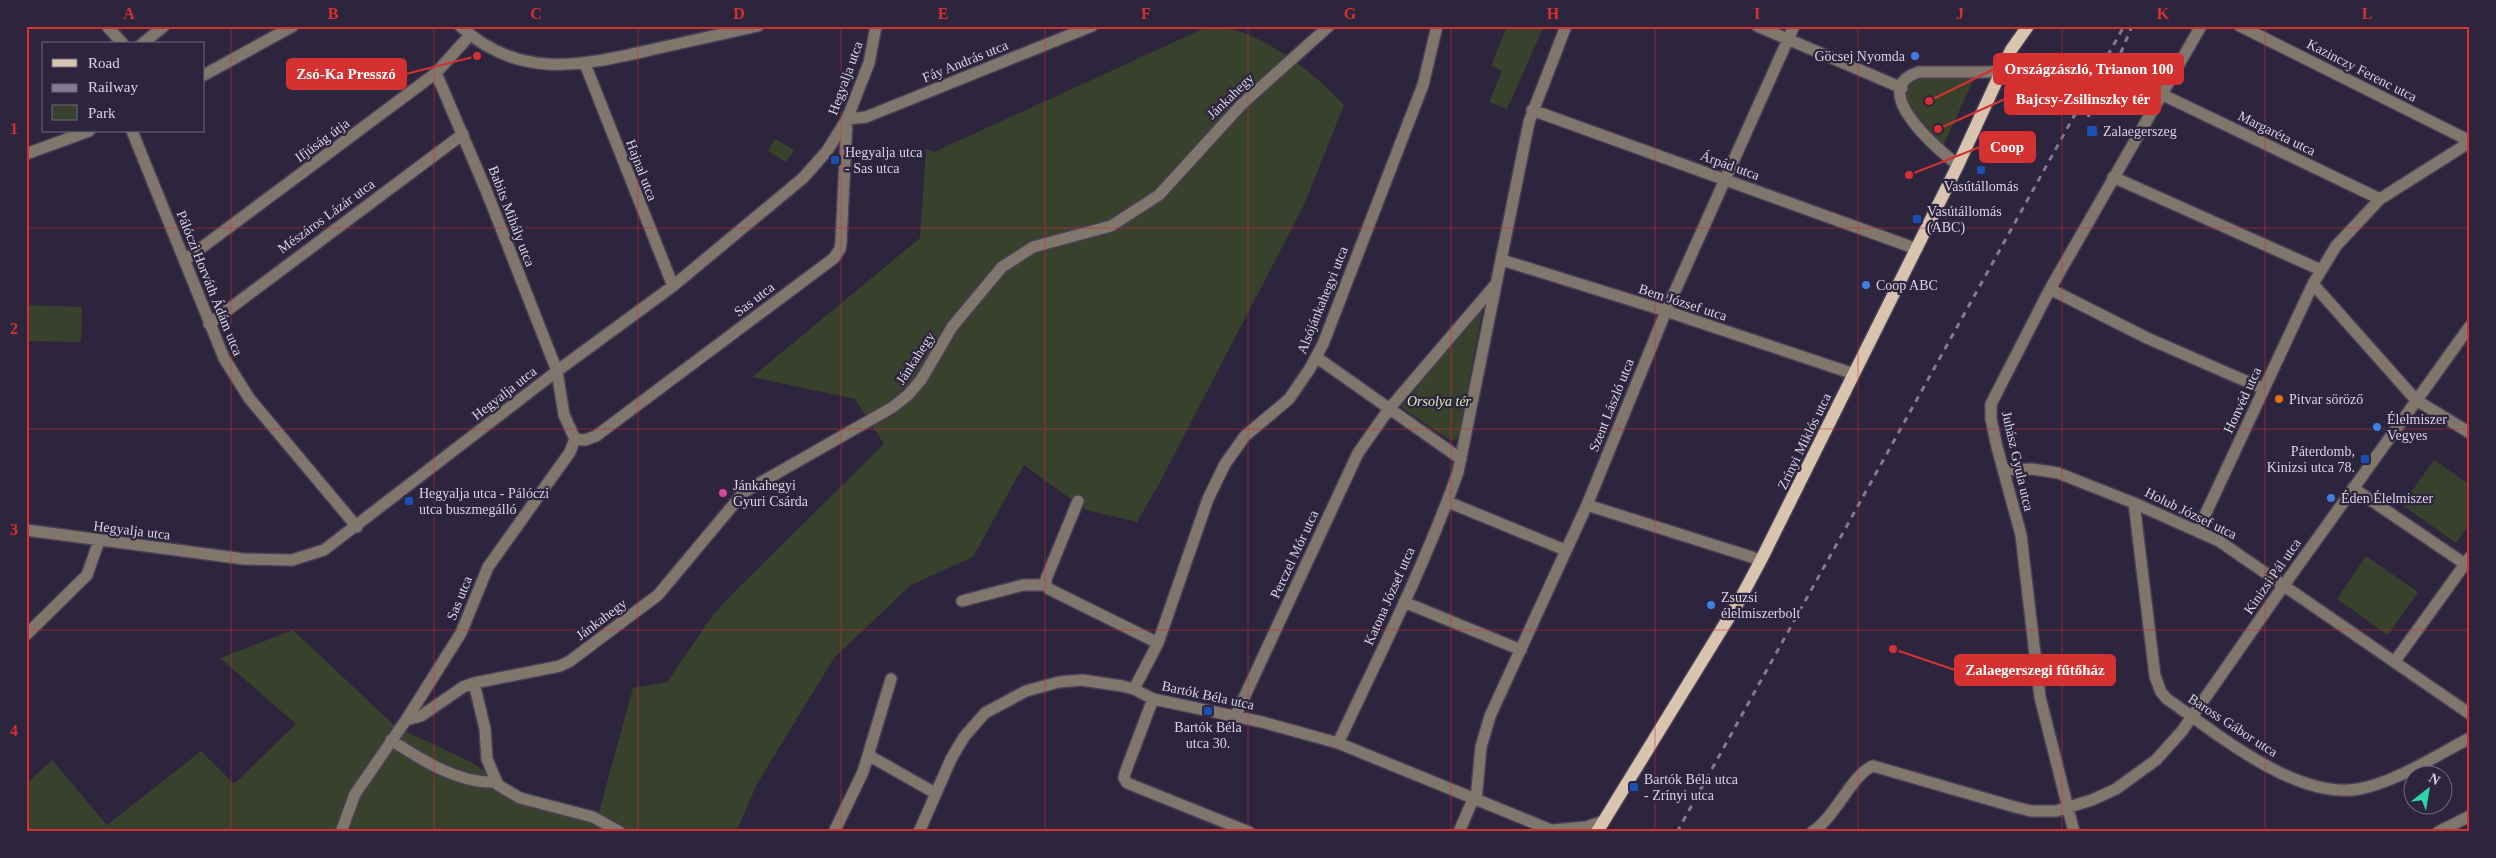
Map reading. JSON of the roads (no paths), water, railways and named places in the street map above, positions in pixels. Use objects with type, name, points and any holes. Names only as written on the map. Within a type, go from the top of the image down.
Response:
[{"type":"main road","name":"Zrínyi Miklós utca","points":[[1601,826],[1739,601],[1761,560],[1917,249],[2011,50],[2028,26]]},
{"type":"street","points":[[107,26],[121,42]]},
{"type":"street","points":[[144,42],[164,26]]},
{"type":"street","points":[[205,74],[293,26]]},
{"type":"street","points":[[460,26],[470,35],[496,51],[528,62],[553,66],[586,64],[758,26]]},
{"type":"street","name":"Hegyalja utca","points":[[26,530],[244,559],[285,561],[300,559],[324,550],[673,286],[803,178],[827,151],[847,119],[869,63],[875,40],[876,26]]},
{"type":"street","name":"Fáy András utca","points":[[847,119],[866,116],[1092,26]]},
{"type":"street","name":"Jánkahegy","points":[[406,720],[421,716],[463,687],[474,683],[560,666],[570,661],[658,595],[744,492],[893,407],[908,396],[921,380],[952,327],[1002,267],[1033,247],[1111,226],[1159,195],[1242,104],[1330,26]]},
{"type":"street","name":"Alsójánkahegyi utca","points":[[1134,689],[1158,643],[1208,499],[1225,464],[1245,436],[1289,399],[1316,357],[1423,85],[1437,26]]},
{"type":"street","points":[[1316,357],[1461,459],[1532,110],[1566,26]]},
{"type":"street","points":[[1757,26],[1902,88]]},
{"type":"street","name":"Szent László utca","points":[[1459,832],[1474,799],[1482,739],[1490,716],[1587,505],[1666,311],[1794,26]]},
{"type":"street","name":"Juhász Gyula utca","points":[[2074,832],[2040,696],[2021,535],[1991,419],[1992,400],[2050,289],[2201,26]]},
{"type":"street","name":"Kazinczy Ferenc utca","points":[[2240,26],[2470,141]]},
{"type":"street","name":"Ifjúság útja","points":[[185,260],[436,73],[470,35]]},
{"type":"street","name":"Hajnal utca","points":[[586,64],[673,286]]},
{"type":"street","points":[[1958,165],[1944,154],[1910,120],[1901,103],[1902,88],[1906,80],[1918,72],[2001,72]]},
{"type":"street","name":"Babits Mihály utca","points":[[436,73],[463,134],[557,372]]},
{"type":"street","name":"Margaréta utca","points":[[2161,94],[2380,199]]},
{"type":"street","name":"Árpád utca","points":[[1532,110],[1917,249]]},
{"type":"street","name":"Sas utca","points":[[341,832],[352,799],[406,720],[461,633],[488,567],[567,456],[575,439],[585,440],[596,436],[834,258],[840,249],[841,242],[847,119]]},
{"type":"street","points":[[26,154],[86,132]]},
{"type":"street","name":"Pálóczi Horváth Ádám utca","points":[[132,132],[185,260],[208,324],[224,358],[249,398],[356,527]]},
{"type":"street","name":"Mészáros Lázár utca","points":[[208,324],[463,134]]},
{"type":"street","name":"Honvéd utca","points":[[2198,530],[2321,270],[2350,229],[2380,199],[2470,141]]},
{"type":"street","points":[[2113,177],[2321,270]]},
{"type":"street","name":"Bem József utca","points":[[1502,260],[1666,311],[1854,374]]},
{"type":"street","points":[[1389,409],[1496,284]]},
{"type":"street","points":[[2313,284],[2416,400],[2470,433]]},
{"type":"street","points":[[2050,289],[2147,338],[2264,389]]},
{"type":"street","name":"Kinizsi Pál utca","points":[[1812,832],[1835,810],[1862,773],[1873,766],[2031,811],[2056,811],[2106,795],[2136,776],[2163,754],[2192,716],[2470,326]]},
{"type":"street","points":[[557,372],[564,415],[575,439]]},
{"type":"street","name":"Perczel Mór utca","points":[[1235,717],[1351,466],[1365,441],[1389,409]]},
{"type":"street","name":"Katona József utca","points":[[1338,743],[1448,502],[1461,459]]},
{"type":"street","name":"Holub József utca","points":[[2004,470],[2032,469],[2058,473],[2198,530],[2226,545],[2470,714]]},
{"type":"street","points":[[2353,488],[2467,561],[2395,661]]},
{"type":"street","points":[[1078,501],[1046,580],[1046,585],[1049,589],[1158,643]]},
{"type":"street","points":[[1448,502],[1565,550]]},
{"type":"street","name":"Baross Gábor utca","points":[[2134,503],[2155,676],[2164,696],[2192,716],[2278,772],[2303,783],[2327,790],[2348,790],[2379,782],[2470,738]]},
{"type":"street","points":[[1587,505],[1761,560]]},
{"type":"street","points":[[26,635],[86,575],[99,541]]},
{"type":"street","points":[[962,600],[1023,585],[1046,585]]},
{"type":"street","points":[[1404,602],[1520,650]]},
{"type":"street","points":[[834,832],[857,786],[891,679]]},
{"type":"street","name":"Bartók Béla utca","points":[[919,832],[951,759],[971,728],[985,713],[1011,698],[1048,685],[1082,680],[1105,682],[1134,689],[1154,700],[1235,717],[1338,743],[1554,831]]},
{"type":"street","points":[[474,683],[485,729],[487,759],[495,782],[505,791],[520,798],[593,818],[620,832]]},
{"type":"street","points":[[1154,700],[1125,773],[1124,778],[1127,783],[1249,832]]},
{"type":"street","points":[[391,740],[432,764],[455,774],[476,781],[495,782]]},
{"type":"street","points":[[868,755],[935,793]]},
{"type":"street","points":[[2438,832],[2470,816]]},
{"type":"street","points":[[1554,831],[1601,826]]},
{"type":"railway","points":[[1677,832],[2124,26]]},
{"type":"railway","points":[[2088,117],[2114,69],[2132,26]]},
{"type":"place","name":"Zsó-Ka Presszó","points":[[477,56]]},
{"type":"place","name":"Göcsej Nyomda","points":[[1915,56]]},
{"type":"place","name":"Országzászló, Trianon 100","points":[[1929,101]]},
{"type":"place","name":"Bajcsy-Zsilinszky tér","points":[[1938,129]]},
{"type":"place","name":"Zalaegerszeg","points":[[2092,131]]},
{"type":"place","name":"Hegyalja utca - Sas utca","points":[[835,160]]},
{"type":"place","name":"Vasútállomás","points":[[1981,170]]},
{"type":"place","name":"Coop","points":[[1909,175]]},
{"type":"place","name":"Vasútállomás (ABC)","points":[[1917,219]]},
{"type":"place","name":"Coop ABC","points":[[1866,285]]},
{"type":"place","name":"Pitvar söröző","points":[[2279,399]]},
{"type":"place","name":"Élelmiszer Vegyes","points":[[2377,427]]},
{"type":"place","name":"Páterdomb, Kinizsi utca 78.","points":[[2365,459]]},
{"type":"place","name":"Jánkahegyi Gyuri Csárda","points":[[723,493]]},
{"type":"place","name":"Éden Élelmiszer","points":[[2331,498]]},
{"type":"place","name":"Hegyalja utca - Pálóczi utca buszmegálló","points":[[409,501]]},
{"type":"place","name":"Zsuzsi élelmiszerbolt","points":[[1711,605]]},
{"type":"place","name":"Zalaegerszegi fűtőház","points":[[1893,649]]},
{"type":"place","name":"Bartók Béla utca 30.","points":[[1208,711]]},
{"type":"place","name":"Bartók Béla utca - Zrínyi utca","points":[[1634,787]]},
{"type":"park label","name":"Orsolya tér","points":[[1439,401]]}]
